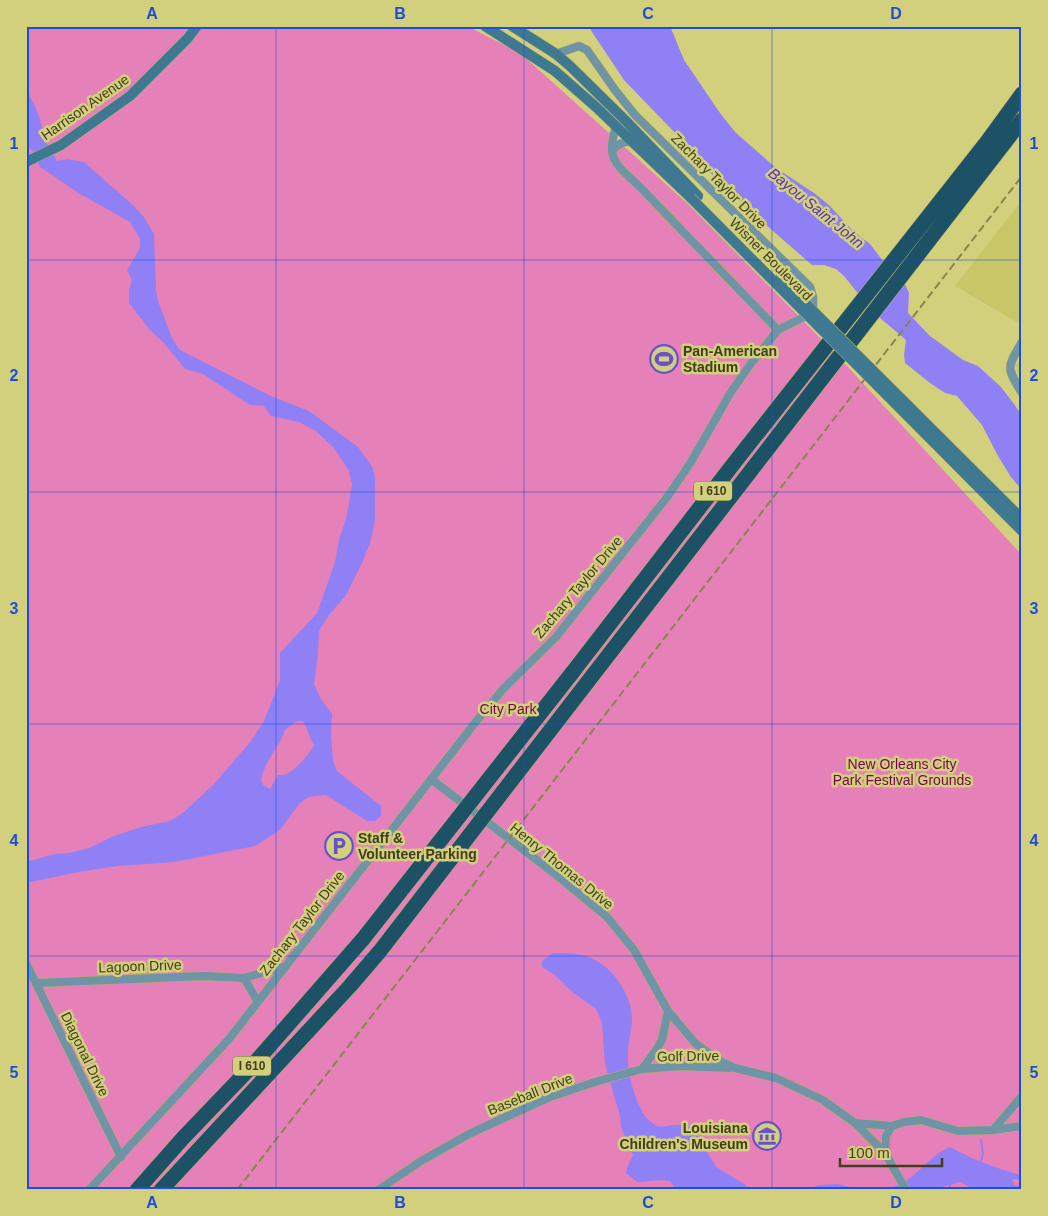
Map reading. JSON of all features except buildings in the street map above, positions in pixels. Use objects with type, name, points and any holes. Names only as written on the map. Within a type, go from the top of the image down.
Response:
[{"type":"highway","name":"I 610","points":[[136,1190],[252,1066],[363,940],[987,142],[1022,94]]},
{"type":"highway","name":"I 610","points":[[161,1190],[350,986],[380,951],[1022,120]]},
{"type":"street","name":"Harrison Avenue","points":[[27,161],[61,145],[130,96],[188,38],[197,26]]},
{"type":"street","name":"Wisner Boulevard","points":[[485,26],[499,30],[555,71],[596,107],[630,142],[695,197],[1022,519]]},
{"type":"street","name":"Wisner Boulevard","points":[[512,26],[556,54],[625,120],[695,197],[1022,531]]},
{"type":"street","name":"Zachary Taylor Drive","points":[[89,1190],[229,1039],[283,967],[504,688],[556,637],[668,496],[691,462],[731,392],[778,330],[808,316],[813,308],[813,297],[810,287],[635,115],[587,50],[579,46],[572,48]]},
{"type":"street","points":[[556,54],[572,48],[570,66]]},
{"type":"street","points":[[616,127],[612,151],[613,160],[619,168],[646,193],[778,330]]},
{"type":"street","points":[[612,151],[618,144],[625,141],[630,142]]},
{"type":"street","points":[[1022,342],[1010,363],[1011,375],[1022,393]]},
{"type":"street","name":"Henry Thomas Drive","points":[[431,779],[607,916],[634,950],[668,1011],[695,1043],[718,1060],[735,1068],[776,1078],[797,1086],[823,1100],[855,1123],[885,1153],[906,1190]]},
{"type":"street","name":"Diagonal Drive","points":[[26,962],[121,1157]]},
{"type":"street","name":"Lagoon Drive","points":[[37,983],[204,976],[244,978],[283,967]]},
{"type":"street","points":[[244,978],[258,1002]]},
{"type":"street","points":[[639,1071],[662,1040],[668,1011]]},
{"type":"street","name":"Golf Drive","points":[[639,1071],[681,1066],[735,1068]]},
{"type":"street","name":"Baseball Drive","points":[[378,1190],[421,1161],[471,1134],[550,1097],[595,1082],[639,1071]]},
{"type":"street","points":[[993,1130],[1022,1096]]},
{"type":"street","points":[[855,1123],[892,1126],[921,1120],[958,1132],[1022,1126]]},
{"type":"street","points":[[885,1153],[886,1136],[892,1126]]},
{"type":"shaded area","points":[[1022,200],[1022,325],[955,286]]},
{"type":"shaded area","points":[[1022,356],[1022,383],[1017,373],[1016,365]]},
{"type":"green space","name":"City Park","points":[[26,26],[467,26],[520,53],[688,204],[833,351],[1022,555],[1022,1190],[26,1190]]},
{"type":"water","name":"Bayou Saint John","points":[[588,26],[670,26],[684,60],[735,132],[776,168],[829,205],[853,231],[870,244],[883,261],[904,282],[909,293],[908,313],[930,336],[963,360],[978,366],[1001,387],[1014,404],[1022,416],[1022,490],[998,456],[982,425],[957,396],[945,393],[905,363],[906,340],[873,312],[836,269],[824,265],[812,265],[735,198],[624,80]]},
{"type":"water","points":[[26,87],[39,116],[45,140],[57,161],[67,159],[84,162],[134,206],[144,217],[154,234],[156,291],[172,338],[180,350],[273,397],[309,411],[358,447],[373,468],[375,478],[375,520],[371,540],[346,595],[329,615],[319,631],[314,684],[321,699],[332,714],[333,761],[337,771],[381,806],[381,816],[375,821],[367,821],[326,795],[314,796],[307,798],[299,804],[280,830],[255,846],[174,862],[118,866],[26,883],[26,862],[55,854],[89,848],[114,836],[141,827],[170,821],[184,812],[214,784],[251,741],[264,721],[280,680],[280,653],[317,613],[335,562],[339,540],[347,515],[352,485],[349,471],[334,448],[316,431],[299,422],[271,416],[264,406],[250,405],[203,374],[185,369],[129,303],[129,290],[132,280],[127,270],[140,248],[140,239],[130,222],[80,194],[40,167],[32,150],[26,145]],"holes":[[[297,721],[303,721],[314,745],[306,757],[294,769],[285,774],[278,775],[270,789],[263,785],[261,779],[266,765],[285,730]]]},
{"type":"water","points":[[553,953],[586,956],[599,962],[614,975],[625,992],[631,1010],[632,1023],[628,1049],[629,1070],[634,1091],[643,1114],[649,1121],[658,1126],[686,1125],[693,1127],[716,1167],[746,1185],[748,1190],[677,1190],[670,1181],[637,1182],[626,1173],[633,1155],[621,1127],[620,1116],[605,1064],[602,1023],[596,1009],[572,992],[555,975],[542,967],[542,961]]},
{"type":"water","points":[[950,1147],[985,1163],[1022,1175],[1022,1180],[1012,1179],[1015,1185],[1022,1186],[1022,1190],[973,1189],[960,1182],[931,1190],[872,1190],[896,1186],[910,1178],[936,1155]]},
{"type":"water","points":[[837,1184],[863,1190],[806,1190],[819,1185]]},
{"type":"waterway","points":[[981,1140],[983,1154],[981,1161]]},
{"type":"waterway","points":[[948,1190],[951,1183]]},
{"type":"railway","points":[[237,1190],[1022,176]]},
{"type":"place","name":"Pan-American Stadium","points":[[664,359]]},
{"type":"place","name":"Staff & Volunteer Parking","points":[[339,846]]},
{"type":"place","name":"Louisiana Children's Museum","points":[[767,1136]]},
{"type":"park label","name":"New Orleans City Park Festival Grounds","points":[[902,772]]}]
